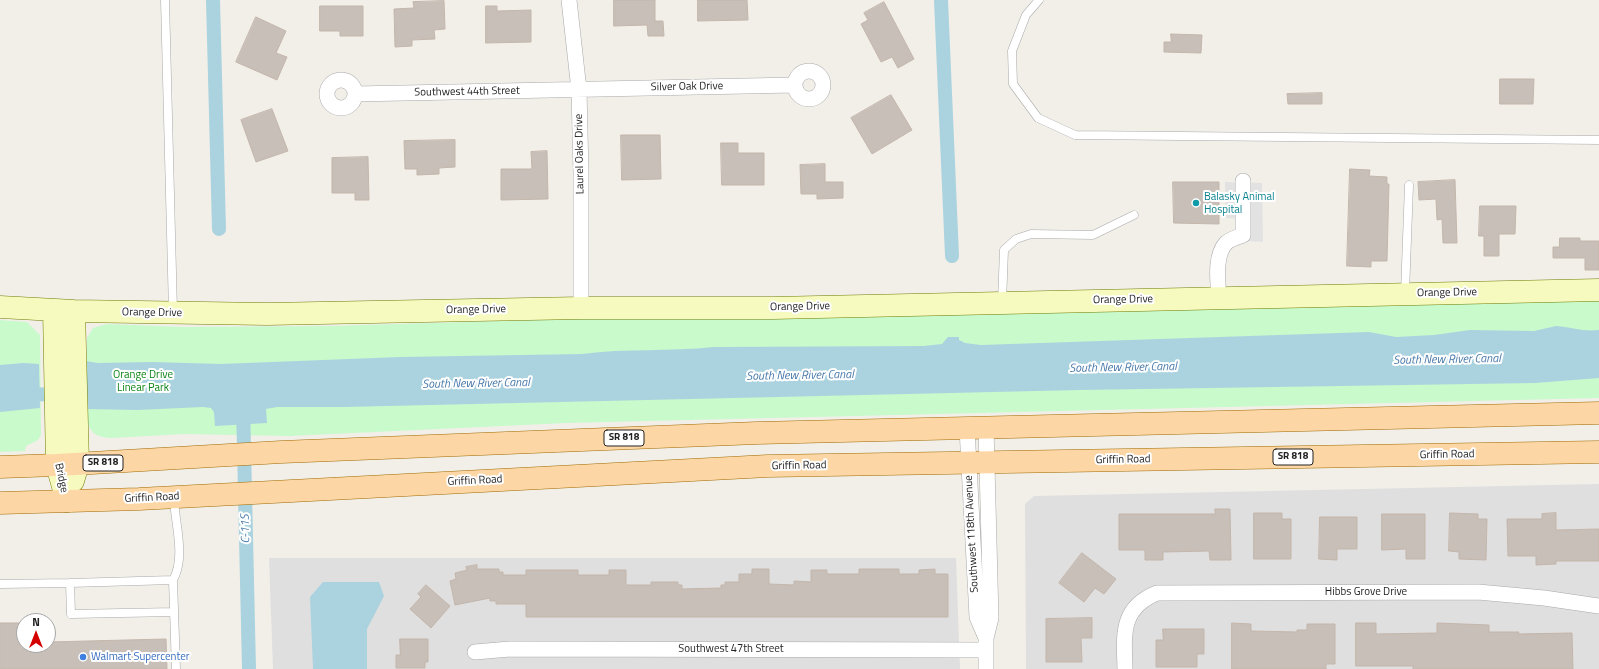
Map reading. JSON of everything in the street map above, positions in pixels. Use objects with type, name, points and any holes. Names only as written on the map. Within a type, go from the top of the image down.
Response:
[{"type":"main road","name":"SR 818","points":[[0,467],[68,465],[281,452],[757,433],[1599,413]]},
{"type":"main road","name":"Griffin Road","points":[[0,504],[174,497],[768,466],[1599,452]]},
{"type":"street","name":"Laurel Oaks Drive","points":[[569,0],[578,90],[581,173],[581,308]]},
{"type":"street","name":"Silver Oak Drive","points":[[578,90],[795,85]]},
{"type":"street","name":"Southwest 44th Street","points":[[355,94],[578,90]]},
{"type":"street","points":[[1219,298],[1219,257],[1227,242],[1243,235],[1243,181]]},
{"type":"street","name":"Orange Drive","points":[[0,307],[173,313],[267,314],[581,308],[772,308],[1599,290]]},
{"type":"street","name":"Bridge","points":[[64,310],[68,465],[66,501]]},
{"type":"street","name":"Southwest 118th Avenue","points":[[977,428],[978,463],[991,618],[986,644],[986,669]]},
{"type":"street","name":"Hibbs Grove Drive","points":[[1125,669],[1126,624],[1136,606],[1142,600],[1157,593],[1478,592],[1544,598],[1599,606]]},
{"type":"street","name":"Southwest 47th Street","points":[[475,652],[510,649],[986,644]]},
{"type":"lane","points":[[165,0],[173,313]]},
{"type":"lane","points":[[1039,0],[1026,15],[1012,51],[1013,84],[1038,118],[1075,135],[1599,140]]},
{"type":"lane","points":[[1405,294],[1409,185]]},
{"type":"lane","points":[[1002,303],[1004,250],[1016,238],[1031,234],[1092,235],[1134,215]]},
{"type":"lane","points":[[174,497],[179,555],[177,574],[173,580],[176,669]]},
{"type":"lane","points":[[0,584],[173,580]]},
{"type":"lane","points":[[70,583],[71,614],[174,612]]},
{"type":"shaded area","points":[[1225,182],[1262,183],[1263,242],[1247,241],[1247,219],[1226,218]]},
{"type":"shaded area","points":[[1599,484],[1599,669],[1026,669],[1025,504],[1034,496]]},
{"type":"shaded area","points":[[269,558],[956,558],[960,669],[273,669]]},
{"type":"green space","name":"Orange Drive Linear Park","points":[[1599,295],[1599,398],[566,423],[290,436],[185,434],[111,438],[98,436],[95,434],[90,428],[87,419],[87,338],[93,328],[107,324],[184,327],[331,326],[598,318]]},
{"type":"green space","points":[[0,320],[27,322],[40,335],[41,435],[38,440],[26,446],[25,451],[0,452]]},
{"type":"water","points":[[1556,326],[1582,330],[1599,330],[1599,378],[1535,383],[1080,390],[344,407],[277,407],[266,409],[267,423],[215,426],[214,412],[211,408],[203,407],[137,410],[86,409],[85,361],[98,363],[152,362],[221,364],[400,357],[582,354],[615,351],[714,347],[924,346],[942,344],[948,337],[959,337],[959,340],[965,343],[981,345],[1369,332],[1396,337],[1434,335],[1470,330],[1534,331]]},
{"type":"water","points":[[23,363],[39,364],[40,408],[0,412],[0,365]]},
{"type":"water","points":[[323,582],[379,582],[384,596],[367,629],[367,669],[313,669],[310,597]]},
{"type":"building","points":[[614,0],[655,0],[655,21],[663,21],[664,36],[648,36],[647,25],[614,26]]},
{"type":"building","points":[[698,0],[747,0],[748,20],[698,21]]},
{"type":"building","points":[[444,1],[445,29],[434,30],[435,39],[412,40],[412,46],[395,47],[394,9],[414,8],[413,2]]},
{"type":"building","points":[[884,2],[914,59],[898,68],[892,57],[881,62],[861,24],[868,20],[864,13]]},
{"type":"building","points":[[320,6],[363,6],[363,36],[340,36],[340,31],[320,31]]},
{"type":"building","points":[[486,6],[497,6],[497,11],[531,10],[531,42],[486,43]]},
{"type":"building","points":[[256,17],[286,31],[276,53],[287,57],[277,80],[236,62]]},
{"type":"building","points":[[1171,34],[1202,35],[1201,53],[1164,52],[1164,42],[1171,42]]},
{"type":"building","points":[[1500,79],[1534,79],[1533,104],[1500,104]]},
{"type":"building","points":[[1322,93],[1322,104],[1288,104],[1287,94]]},
{"type":"building","points":[[891,95],[912,130],[872,154],[851,118]]},
{"type":"building","points":[[272,109],[288,151],[256,162],[241,120]]},
{"type":"building","points":[[621,135],[660,135],[661,179],[622,180]]},
{"type":"building","points":[[455,140],[455,167],[439,168],[439,174],[417,175],[417,169],[405,169],[404,141]]},
{"type":"building","points":[[721,143],[738,143],[738,153],[764,153],[764,185],[722,185]]},
{"type":"building","points":[[547,151],[548,199],[501,200],[501,169],[532,169],[531,152]]},
{"type":"building","points":[[368,157],[369,200],[355,200],[355,193],[332,193],[332,158]]},
{"type":"building","points":[[825,164],[825,182],[843,182],[843,198],[817,199],[817,194],[801,194],[800,165]]},
{"type":"building","points":[[1350,169],[1370,170],[1369,176],[1387,177],[1387,184],[1389,184],[1387,261],[1371,261],[1371,267],[1347,266]]},
{"type":"building","points":[[1455,180],[1457,243],[1443,243],[1442,219],[1437,220],[1436,199],[1419,200],[1418,182]]},
{"type":"building","name":"Balasky Animal Hospital","points":[[1173,182],[1219,182],[1219,224],[1174,223]]},
{"type":"building","points":[[1480,206],[1516,206],[1515,234],[1499,234],[1499,256],[1484,256],[1484,236],[1479,236]]},
{"type":"building","points":[[1560,238],[1580,238],[1580,241],[1599,241],[1599,270],[1585,270],[1585,258],[1553,258],[1553,247],[1559,247]]},
{"type":"building","points":[[1215,509],[1230,509],[1231,560],[1210,560],[1209,551],[1163,552],[1163,560],[1145,560],[1145,550],[1119,550],[1119,514],[1215,514]]},
{"type":"building","points":[[1254,513],[1282,513],[1282,519],[1291,519],[1291,559],[1254,559]]},
{"type":"building","points":[[1450,513],[1478,514],[1478,519],[1487,519],[1486,560],[1459,559],[1459,552],[1449,551]]},
{"type":"building","points":[[1556,513],[1556,530],[1599,529],[1599,561],[1556,561],[1556,564],[1536,565],[1536,556],[1508,556],[1507,519],[1542,519],[1542,514]]},
{"type":"building","points":[[1382,514],[1425,514],[1425,559],[1406,559],[1406,549],[1382,550]]},
{"type":"building","points":[[1320,517],[1357,517],[1357,549],[1337,549],[1337,560],[1319,559]]},
{"type":"building","points":[[1082,553],[1116,579],[1104,594],[1095,588],[1084,602],[1059,583]]},
{"type":"building","points":[[477,565],[477,569],[499,569],[499,572],[503,572],[503,575],[526,575],[526,570],[578,570],[578,575],[609,575],[609,570],[626,570],[626,585],[651,585],[651,582],[678,582],[678,585],[682,585],[682,589],[721,588],[721,585],[725,585],[725,582],[739,582],[739,574],[752,574],[752,569],[769,569],[769,584],[794,585],[794,581],[811,582],[811,570],[827,570],[827,574],[859,574],[859,569],[899,569],[899,574],[919,574],[919,570],[935,569],[935,574],[948,574],[948,617],[526,617],[526,604],[496,604],[496,601],[490,601],[490,598],[455,605],[450,581],[456,579],[455,573],[467,570],[466,567]]},
{"type":"building","points":[[426,585],[450,606],[431,628],[410,609],[421,597],[418,594]]},
{"type":"building","points":[[1092,618],[1092,638],[1081,638],[1082,662],[1046,662],[1046,619]]},
{"type":"building","name":"Walmart Supercenter","points":[[0,623],[16,623],[16,653],[56,653],[56,642],[166,639],[167,669],[0,669]]},
{"type":"building","points":[[1232,623],[1251,624],[1251,631],[1297,632],[1297,630],[1307,630],[1307,624],[1335,624],[1335,664],[1326,664],[1326,669],[1232,669]]},
{"type":"building","points":[[1356,623],[1376,623],[1376,634],[1437,633],[1437,623],[1489,625],[1489,632],[1519,632],[1518,634],[1572,633],[1573,669],[1413,669],[1413,666],[1356,666]]},
{"type":"building","points":[[1163,629],[1204,629],[1204,654],[1197,654],[1197,667],[1156,667],[1156,640],[1163,640]]},
{"type":"building","points":[[400,639],[428,639],[428,662],[425,662],[425,668],[396,668],[396,655],[400,655]]},
{"type":"waterway","points":[[213,0],[219,229]]},
{"type":"waterway","points":[[941,0],[952,256]]},
{"type":"waterway","name":"South New River Canal","points":[[0,395],[64,394]]},
{"type":"waterway","name":"C-11S","points":[[243,405],[249,669]]},
{"type":"place","name":"Balasky Animal Hospital","points":[[1196,203]]},
{"type":"place","name":"Walmart Supercenter","points":[[83,657]]}]
